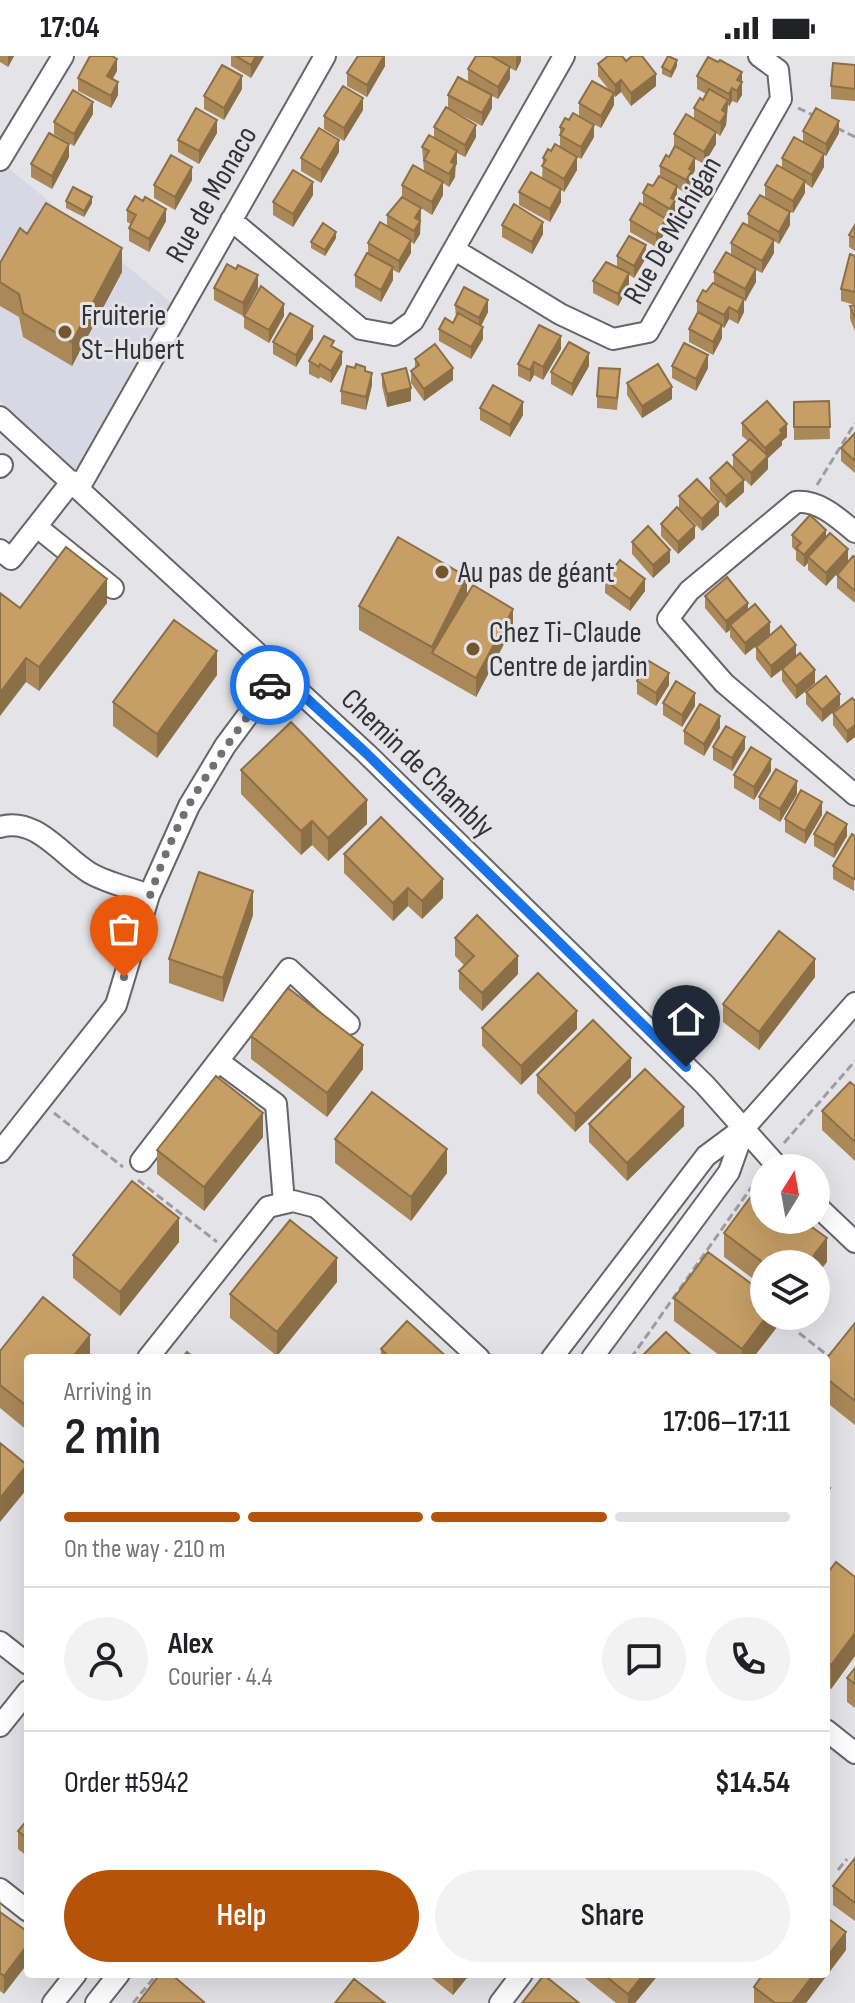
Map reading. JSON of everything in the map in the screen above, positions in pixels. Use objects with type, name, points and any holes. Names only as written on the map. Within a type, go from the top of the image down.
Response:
[{"type":"street","points":[[3,147],[63,56]]},
{"type":"street","name":"Rue de Monaco","points":[[0,550],[11,559],[76,485],[325,56]]},
{"type":"street","points":[[231,220],[361,329],[394,335],[413,321],[564,56]]},
{"type":"street","points":[[759,56],[778,70],[781,99]]},
{"type":"street","name":"Rue De Michigan","points":[[455,250],[560,314],[613,339],[648,332],[781,99]]},
{"type":"street","name":"Chemin de Chambly","points":[[0,417],[366,753],[705,1085],[745,1127],[763,1154]]},
{"type":"street","points":[[855,532],[835,515],[808,501],[796,502],[689,591],[668,619],[724,683],[855,795]]},
{"type":"street","points":[[37,527],[113,588]]},
{"type":"street","points":[[0,1152],[116,1005],[149,895],[189,806],[225,746],[279,673]]},
{"type":"street","points":[[0,827],[13,824],[31,828],[92,874],[149,895]]},
{"type":"street","points":[[141,1161],[289,969],[349,1024]]},
{"type":"street","points":[[555,1354],[706,1156],[745,1127],[855,1003]]},
{"type":"street","points":[[218,1061],[276,1104],[284,1203]]},
{"type":"street","points":[[595,1354],[729,1172],[745,1127]]},
{"type":"street","points":[[151,1354],[268,1207],[293,1201],[316,1207],[475,1354]]},
{"type":"street","points":[[830,1218],[855,1242]]},
{"type":"street","points":[[0,1642],[24,1661]]},
{"type":"street","points":[[0,1726],[24,1696]]},
{"type":"street","points":[[830,1733],[855,1753]]},
{"type":"street","points":[[0,1889],[24,1908]]},
{"type":"street","points":[[53,2003],[73,1978]]},
{"type":"street","points":[[96,2003],[116,1978]]},
{"type":"street","points":[[500,2003],[519,1978]]},
{"type":"path","points":[[781,99],[818,118]]},
{"type":"path","points":[[830,124],[855,137]]},
{"type":"path","points":[[808,501],[855,423]]},
{"type":"path","points":[[780,1154],[855,1061]]},
{"type":"path","points":[[634,1354],[750,1194]]},
{"type":"path","points":[[799,1333],[826,1354]]},
{"type":"path","points":[[838,1870],[847,1859]]},
{"type":"path","points":[[133,2003],[154,1978]]},
{"type":"shaded area","points":[[0,161],[174,305],[78,478],[0,401]]},
{"type":"building","points":[[90,56],[112,56],[117,59],[107,76],[118,82],[111,96],[78,78]]},
{"type":"building","points":[[236,56],[256,56],[251,65]]},
{"type":"building","points":[[358,56],[384,56],[367,85],[347,73]]},
{"type":"building","points":[[476,56],[491,56],[510,67],[498,87],[468,69]]},
{"type":"building","points":[[608,56],[622,56],[626,61],[632,56],[642,56],[656,74],[631,93],[621,80],[615,85],[598,64]]},
{"type":"building","points":[[668,56],[677,60],[671,72],[662,67]]},
{"type":"building","points":[[708,57],[742,72],[737,80],[742,82],[737,91],[732,88],[729,94],[697,76]]},
{"type":"building","points":[[833,63],[855,65],[855,89],[831,86]]},
{"type":"building","points":[[222,65],[242,76],[224,108],[204,96]]},
{"type":"building","points":[[458,77],[492,95],[482,113],[448,95]]},
{"type":"building","points":[[592,81],[614,93],[601,116],[579,103]]},
{"type":"building","points":[[343,86],[363,98],[344,128],[324,116]]},
{"type":"building","points":[[709,89],[728,100],[720,123],[694,108]]},
{"type":"building","points":[[73,90],[93,102],[74,134],[54,122]]},
{"type":"building","points":[[446,107],[476,125],[465,145],[434,127]]},
{"type":"building","points":[[196,108],[217,120],[199,151],[178,140]]},
{"type":"building","points":[[816,108],[839,121],[826,144],[803,131]]},
{"type":"building","points":[[573,113],[594,125],[581,147],[560,135],[565,118],[569,120]]},
{"type":"building","points":[[686,114],[716,132],[704,152],[674,134]]},
{"type":"building","points":[[319,128],[339,140],[321,170],[301,158]]},
{"type":"building","points":[[49,133],[69,144],[52,176],[31,164]]},
{"type":"building","points":[[429,135],[457,151],[449,174],[424,160],[429,151],[422,147]]},
{"type":"building","points":[[794,137],[824,154],[812,175],[782,158]]},
{"type":"building","points":[[555,144],[577,157],[564,179],[542,166],[548,149],[551,151]]},
{"type":"building","points":[[675,146],[695,158],[686,180],[660,166]]},
{"type":"building","points":[[171,155],[192,167],[175,197],[154,185]]},
{"type":"building","points":[[413,165],[443,182],[432,202],[402,185]]},
{"type":"building","points":[[777,165],[805,181],[793,201],[765,185]]},
{"type":"building","points":[[293,170],[313,182],[293,214],[273,202]]},
{"type":"building","points":[[531,172],[561,189],[550,209],[519,192]]},
{"type":"building","points":[[659,176],[677,186],[670,209],[643,193],[648,184],[653,186]]},
{"type":"building","points":[[73,187],[92,197],[84,211],[66,201]]},
{"type":"building","points":[[760,195],[790,212],[779,232],[748,214]]},
{"type":"building","points":[[135,196],[143,201],[145,197],[166,209],[149,239],[129,228],[136,215],[127,210]]},
{"type":"building","points":[[402,197],[421,208],[415,218],[420,221],[414,231],[387,215]]},
{"type":"building","points":[[46,203],[122,248],[72,342],[23,313],[19,294],[0,282],[0,263],[20,228],[27,234]]},
{"type":"building","points":[[640,203],[666,219],[656,235],[630,220]]},
{"type":"building","points":[[514,204],[543,222],[532,242],[502,225]]},
{"type":"building","points":[[380,222],[411,240],[399,261],[368,243]]},
{"type":"building","points":[[323,223],[336,232],[325,250],[311,242]]},
{"type":"building","points":[[743,223],[774,240],[762,261],[731,243]]},
{"type":"building","points":[[629,236],[646,245],[634,266],[617,256]]},
{"type":"building","points":[[726,252],[756,269],[745,289],[714,272]]},
{"type":"building","points":[[367,253],[393,267],[381,290],[355,275]]},
{"type":"building","points":[[850,254],[855,256],[855,292],[841,289]]},
{"type":"building","points":[[606,262],[629,273],[618,294],[593,281]]},
{"type":"building","points":[[227,264],[236,269],[238,265],[258,275],[243,303],[214,288]]},
{"type":"building","points":[[713,283],[744,299],[738,312],[729,307],[724,315],[697,301],[703,290],[706,292]]},
{"type":"building","points":[[261,286],[284,304],[269,330],[244,316]]},
{"type":"building","points":[[464,287],[488,300],[479,318],[455,305]]},
{"type":"building","points":[[698,312],[722,325],[713,342],[689,329]]},
{"type":"building","points":[[290,313],[313,326],[296,355],[273,342]]},
{"type":"building","points":[[458,313],[483,327],[471,347],[439,329],[445,318],[453,323]]},
{"type":"building","points":[[539,325],[561,336],[543,367],[534,362],[530,370],[518,364]]},
{"type":"building","points":[[324,336],[334,341],[331,346],[342,352],[331,371],[309,361]]},
{"type":"building","points":[[569,342],[589,353],[572,384],[551,372]]},
{"type":"building","points":[[684,343],[708,355],[696,379],[672,366]]},
{"type":"building","points":[[435,344],[453,368],[424,389],[411,371],[419,365],[415,359]]},
{"type":"building","points":[[356,364],[372,373],[366,397],[341,391],[347,366],[355,368]]},
{"type":"building","points":[[658,364],[672,387],[642,406],[627,383]]},
{"type":"building","points":[[406,368],[411,388],[387,394],[382,374]]},
{"type":"building","points":[[599,368],[620,369],[617,398],[597,396]]},
{"type":"building","points":[[493,385],[523,402],[510,425],[480,408]]},
{"type":"building","points":[[767,401],[787,424],[765,448],[742,423]]},
{"type":"building","points":[[829,401],[830,427],[794,427],[794,402]]},
{"type":"building","points":[[855,433],[855,461],[841,448]]},
{"type":"building","points":[[750,439],[768,456],[751,473],[733,455]]},
{"type":"building","points":[[727,462],[744,480],[726,496],[710,478]]},
{"type":"building","points":[[697,479],[719,502],[702,519],[679,496]]},
{"type":"building","points":[[677,507],[695,526],[678,542],[661,524]]},
{"type":"building","points":[[810,515],[826,530],[804,555],[796,548],[801,543],[792,535]]},
{"type":"building","points":[[648,526],[670,550],[653,565],[632,542]]},
{"type":"building","points":[[830,533],[848,549],[826,573],[808,557]]},
{"type":"building","points":[[398,537],[467,577],[432,647],[359,606]]},
{"type":"building","points":[[66,547],[107,579],[39,667],[26,658],[0,693],[0,593],[20,608]]},
{"type":"building","points":[[853,556],[855,558],[855,591],[837,575]]},
{"type":"building","points":[[620,560],[645,579],[630,599],[605,580]]},
{"type":"building","points":[[727,577],[748,603],[726,621],[705,596]]},
{"type":"building","name":"Chez Ti-Claude Centre de jardin","points":[[473,585],[513,609],[476,678],[432,653]]},
{"type":"building","points":[[755,604],[770,622],[745,643],[730,625]]},
{"type":"building","points":[[174,620],[217,651],[157,734],[113,702]]},
{"type":"building","points":[[781,626],[796,645],[771,666],[756,647]]},
{"type":"building","points":[[800,653],[815,670],[796,686],[782,669]]},
{"type":"building","points":[[649,661],[669,673],[656,693],[637,681]]},
{"type":"building","points":[[826,676],[840,694],[822,710],[806,692]]},
{"type":"building","points":[[676,681],[695,693],[682,715],[663,703]]},
{"type":"building","points":[[852,698],[855,701],[855,725],[847,731],[833,713]]},
{"type":"building","points":[[700,704],[720,716],[704,744],[684,731]]},
{"type":"building","points":[[291,722],[367,800],[328,838],[312,821],[301,831],[241,770]]},
{"type":"building","points":[[726,726],[745,737],[732,758],[713,747]]},
{"type":"building","points":[[751,747],[771,759],[754,787],[734,775]]},
{"type":"building","points":[[776,769],[797,781],[780,809],[759,797]]},
{"type":"building","points":[[801,790],[822,802],[805,831],[785,819]]},
{"type":"building","points":[[827,812],[847,824],[834,845],[814,834]]},
{"type":"building","points":[[381,817],[443,879],[422,901],[408,888],[393,903],[344,854]]},
{"type":"building","points":[[852,834],[855,836],[854,879],[833,866]]},
{"type":"building","points":[[199,872],[253,891],[223,978],[169,959]]},
{"type":"building","points":[[477,915],[518,956],[482,993],[459,971],[474,956],[455,938]]},
{"type":"building","points":[[779,931],[815,959],[759,1032],[723,1004]]},
{"type":"building","points":[[538,973],[577,1011],[521,1066],[482,1028]]},
{"type":"building","points":[[288,988],[363,1045],[327,1093],[251,1036]]},
{"type":"building","points":[[593,1020],[631,1058],[575,1114],[537,1075]]},
{"type":"building","points":[[645,1069],[684,1107],[627,1163],[589,1124]]},
{"type":"building","points":[[216,1076],[263,1113],[204,1187],[157,1150]]},
{"type":"building","points":[[850,1082],[855,1086],[855,1142],[822,1111]]},
{"type":"building","points":[[372,1092],[447,1149],[411,1197],[335,1139]]},
{"type":"building","points":[[132,1181],[179,1218],[120,1292],[73,1255]]},
{"type":"building","points":[[750,1198],[750,1234],[821,1234],[827,1238],[818,1250],[750,1250],[750,1253],[724,1233]]},
{"type":"building","points":[[290,1220],[337,1258],[277,1332],[230,1294]]},
{"type":"building","points":[[708,1252],[750,1283],[750,1330],[756,1330],[742,1349],[674,1298]]},
{"type":"building","points":[[43,1297],[90,1335],[75,1354],[24,1354],[24,1404],[0,1385],[0,1351]]},
{"type":"building","points":[[407,1321],[444,1354],[386,1354],[381,1349]]},
{"type":"building","points":[[855,1323],[855,1401],[830,1381],[830,1354]]},
{"type":"building","points":[[666,1332],[690,1354],[644,1354]]},
{"type":"building","points":[[0,1443],[24,1463],[24,1469],[0,1498]]},
{"type":"building","points":[[836,1562],[855,1577],[855,1633],[831,1665],[830,1664],[830,1570]]},
{"type":"building","points":[[855,1668],[855,1684],[847,1678]]},
{"type":"building","points":[[855,1858],[855,1903],[833,1886]]},
{"type":"building","points":[[0,1912],[24,1929],[24,1949],[4,1976],[0,1973]]},
{"type":"building","points":[[830,1920],[846,1932],[830,1953]]},
{"type":"building","points":[[157,1978],[176,1978],[204,2002],[203,2003],[138,2003]]},
{"type":"building","points":[[542,1978],[548,1978],[579,2003],[522,2003]]},
{"type":"building","points":[[608,1978],[641,1978],[628,1994]]},
{"type":"building","points":[[760,1978],[811,1978],[792,2003],[775,2003],[754,1987]]},
{"type":"building","points":[[354,1979],[385,2003],[335,2003]]},
{"type":"way so far","points":[[124,977],[149,895],[189,806],[225,746],[270,685]]},
{"type":"place","name":"Fruiterie St-Hubert","points":[[65,332]]},
{"type":"place","name":"Au pas de géant","points":[[442,572]]},
{"type":"place","name":"Chez Ti-Claude Centre de jardin","points":[[473,649]]},
{"type":"route","points":[[270,685],[279,673],[366,753],[686,1067]]}]
